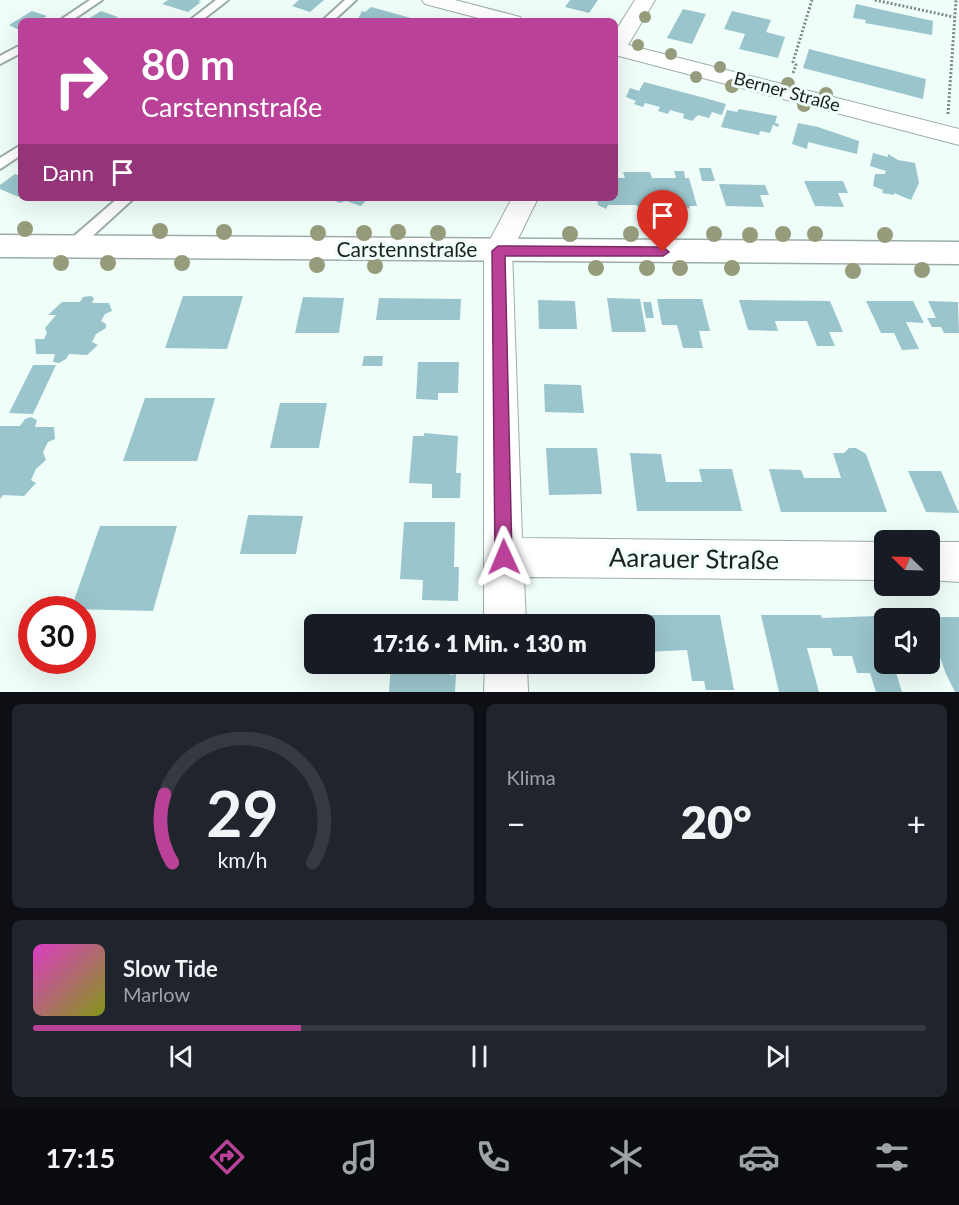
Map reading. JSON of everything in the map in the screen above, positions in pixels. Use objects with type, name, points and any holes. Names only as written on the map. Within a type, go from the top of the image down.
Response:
[{"type":"street","points":[[432,0],[501,18]]},
{"type":"street","points":[[618,43],[645,0]]},
{"type":"street","name":"Berner Straße","points":[[618,49],[953,130]]},
{"type":"street","points":[[505,614],[498,251],[510,223],[523,201]]},
{"type":"street","name":"Carstennstraße","points":[[0,246],[959,253]]},
{"type":"street","name":"Aarauer Straße","points":[[504,557],[874,561]]},
{"type":"street","points":[[940,561],[959,562]]},
{"type":"street","points":[[506,674],[506,692]]},
{"type":"lane","points":[[69,18],[97,0]]},
{"type":"lane","points":[[198,18],[223,0]]},
{"type":"lane","points":[[330,18],[351,0]]},
{"type":"lane","points":[[0,61],[18,50]]},
{"type":"lane","points":[[0,164],[18,151]]},
{"type":"lane","points":[[71,247],[124,201]]},
{"type":"path","points":[[793,62],[812,0]]},
{"type":"path","points":[[876,0],[954,17]]},
{"type":"path","points":[[953,130],[956,0]]},
{"type":"building","points":[[168,0],[201,0],[198,2],[201,2],[188,12],[162,4]]},
{"type":"building","points":[[299,0],[324,0],[310,12],[292,6]]},
{"type":"building","points":[[570,0],[598,0],[589,13],[565,7]]},
{"type":"building","points":[[856,4],[933,21],[932,35],[865,23],[866,20],[853,18]]},
{"type":"building","points":[[371,7],[411,18],[358,18],[362,11],[365,12]]},
{"type":"building","points":[[683,9],[706,14],[692,44],[667,38]]},
{"type":"building","points":[[32,11],[47,16],[44,18],[20,18]]},
{"type":"building","points":[[101,11],[118,17],[116,18],[90,18]]},
{"type":"building","points":[[732,11],[771,20],[766,32],[785,37],[778,58],[739,49],[745,34],[724,29]]},
{"type":"building","points":[[18,20],[18,30],[9,25]]},
{"type":"building","points":[[809,49],[926,79],[923,99],[803,68]]},
{"type":"building","points":[[644,82],[726,104],[722,115],[712,112],[709,118],[698,115],[692,121],[683,118],[684,114],[670,110],[668,114],[658,111],[660,107],[645,103],[643,107],[634,104],[636,101],[626,97],[630,88],[639,91]]},
{"type":"building","points":[[739,109],[777,116],[775,123],[779,124],[778,127],[773,125],[770,133],[760,131],[759,135],[721,127],[727,110],[737,112]]},
{"type":"building","points":[[798,123],[818,127],[859,141],[857,154],[808,142],[807,149],[792,144]]},
{"type":"building","points":[[873,153],[888,157],[888,154],[898,160],[915,163],[919,183],[911,200],[894,193],[894,195],[882,193],[883,190],[873,186],[875,174],[885,174],[886,171],[870,166]]},
{"type":"building","points":[[699,168],[711,168],[715,181],[702,181]]},
{"type":"building","points":[[674,171],[684,171],[685,178],[689,178],[697,206],[690,206],[689,209],[685,206],[655,206],[654,209],[650,205],[642,205],[640,209],[636,205],[608,205],[606,209],[598,205],[597,201],[618,201],[618,178],[625,178],[623,172],[650,172],[652,178],[676,178]]},
{"type":"building","points":[[15,174],[18,175],[18,197],[0,189],[0,185]]},
{"type":"building","points":[[804,181],[843,181],[848,193],[838,193],[844,207],[815,206]]},
{"type":"building","points":[[719,184],[765,185],[769,195],[760,195],[764,207],[726,206]]},
{"type":"building","points":[[346,201],[365,201],[361,206]]},
{"type":"building","points":[[183,296],[243,296],[227,349],[165,348]]},
{"type":"building","points":[[83,297],[94,298],[92,303],[109,303],[112,311],[105,314],[101,321],[106,324],[106,328],[96,334],[92,342],[98,345],[87,355],[69,354],[59,363],[53,362],[55,354],[36,354],[35,339],[44,339],[47,333],[45,328],[56,315],[48,315],[62,302],[80,302]]},
{"type":"building","points":[[303,297],[344,298],[339,333],[295,333]]},
{"type":"building","points":[[379,298],[461,299],[460,320],[376,320]]},
{"type":"building","points":[[607,298],[640,299],[646,332],[612,332]]},
{"type":"building","points":[[657,299],[702,299],[710,331],[699,331],[703,348],[683,348],[677,325],[662,325]]},
{"type":"building","points":[[538,300],[575,301],[577,329],[539,329]]},
{"type":"building","points":[[739,300],[830,301],[843,332],[829,332],[835,346],[817,346],[807,321],[775,321],[778,331],[748,330]]},
{"type":"building","points":[[866,301],[913,301],[924,323],[906,322],[919,349],[902,350],[894,333],[881,333]]},
{"type":"building","points":[[928,301],[958,302],[959,333],[944,333],[941,327],[932,327],[927,318],[936,318]]},
{"type":"building","points":[[643,302],[651,302],[654,318],[646,318]]},
{"type":"building","points":[[364,356],[383,356],[382,366],[362,366]]},
{"type":"building","points":[[418,362],[459,362],[458,393],[438,393],[438,400],[416,399]]},
{"type":"building","points":[[33,365],[56,365],[33,414],[9,413]]},
{"type":"building","points":[[544,384],[581,385],[584,413],[545,412]]},
{"type":"building","points":[[145,398],[215,398],[197,461],[123,461]]},
{"type":"building","points":[[280,403],[327,403],[319,448],[270,448]]},
{"type":"building","points":[[31,417],[37,420],[35,427],[54,427],[55,439],[48,442],[43,452],[46,460],[36,469],[31,480],[36,483],[24,496],[3,495],[0,499],[0,426],[20,426],[25,419]]},
{"type":"building","points":[[424,433],[458,436],[456,473],[461,473],[460,498],[432,498],[432,484],[409,483],[413,436],[424,436]]},
{"type":"building","points":[[546,448],[597,448],[602,494],[549,495]]},
{"type":"building","points":[[849,448],[856,448],[866,454],[887,512],[781,512],[769,469],[801,470],[804,478],[841,478],[833,453],[844,453]]},
{"type":"building","points":[[630,453],[661,454],[666,482],[702,482],[699,469],[732,469],[742,511],[637,511]]},
{"type":"building","points":[[908,471],[941,471],[959,513],[926,512]]},
{"type":"building","points":[[248,515],[303,516],[296,554],[240,554]]},
{"type":"building","points":[[404,522],[455,522],[454,567],[459,567],[458,601],[422,600],[423,580],[400,579]]},
{"type":"building","points":[[100,526],[177,526],[153,611],[96,610],[96,596],[76,596]]},
{"type":"building","points":[[655,615],[720,615],[734,690],[706,690],[704,681],[692,681],[687,650],[655,652]]},
{"type":"building","points":[[761,615],[821,615],[822,618],[874,616],[874,674],[896,674],[902,692],[876,692],[870,673],[857,673],[852,656],[833,656],[831,648],[807,648],[819,692],[779,692]]},
{"type":"building","points":[[940,617],[959,617],[959,692],[955,692],[940,657]]},
{"type":"building","points":[[390,674],[456,674],[455,692],[389,692]]},
{"type":"route","points":[[504,557],[498,251],[663,252]]}]
